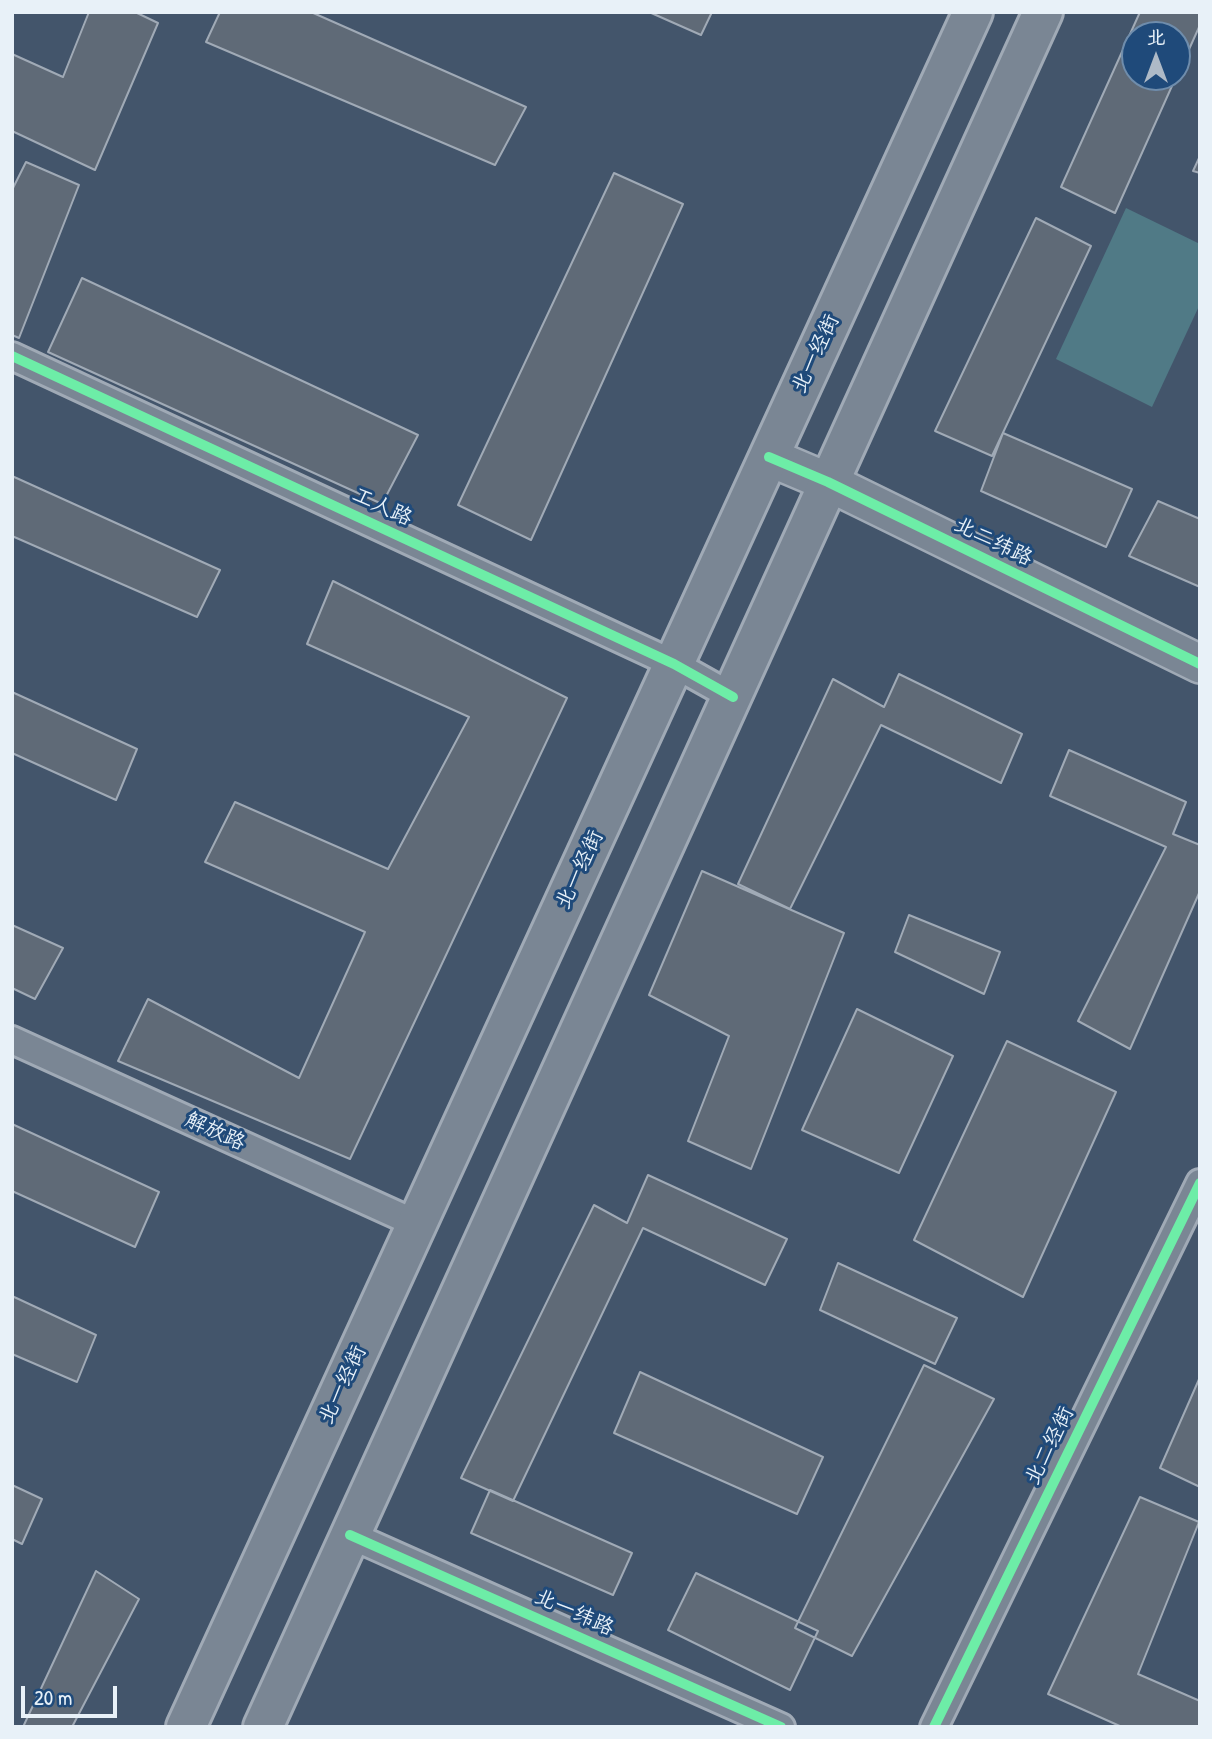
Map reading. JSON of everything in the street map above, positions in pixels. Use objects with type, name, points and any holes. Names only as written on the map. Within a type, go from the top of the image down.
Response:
[{"type":"highway","name":"北一经街","points":[[186,1727],[973,12]]},
{"type":"highway","points":[[263,1727],[1043,12]]},
{"type":"street","name":"工人路","points":[[12,356],[674,664],[733,697]]},
{"type":"street","name":"北二纬路","points":[[769,457],[828,482],[1200,664]]},
{"type":"street","name":"解放路","points":[[12,1040],[417,1224]]},
{"type":"street","name":"北二经街","points":[[934,1727],[1200,1183]]},
{"type":"street","name":"北一纬路","points":[[350,1535],[781,1727]]},
{"type":"green space","points":[[1126,208],[1200,244],[1200,304],[1152,407],[1056,359]]},
{"type":"building","points":[[89,12],[135,12],[158,23],[95,170],[12,131],[12,54],[63,77]]},
{"type":"building","points":[[220,12],[311,12],[526,107],[495,165],[206,42]]},
{"type":"building","points":[[649,12],[712,12],[701,35]]},
{"type":"building","points":[[1140,12],[1200,12],[1200,25],[1191,45],[1191,21],[1136,21]]},
{"type":"building","points":[[1121,54],[1121,91],[1170,91],[1115,213],[1061,187]]},
{"type":"building","points":[[1200,156],[1200,173],[1193,171]]},
{"type":"building","points":[[26,162],[79,185],[19,338],[12,335],[12,190]]},
{"type":"building","points":[[614,173],[683,204],[531,540],[458,505]]},
{"type":"building","points":[[1036,218],[1091,246],[992,456],[935,431]]},
{"type":"building","points":[[82,278],[418,435],[382,504],[48,352]]},
{"type":"building","points":[[1003,433],[1132,489],[1106,547],[981,491]]},
{"type":"building","points":[[12,476],[220,570],[197,617],[12,536]]},
{"type":"building","points":[[1158,501],[1200,519],[1200,587],[1129,556]]},
{"type":"building","points":[[333,581],[567,698],[350,1159],[118,1061],[148,999],[299,1078],[365,932],[205,862],[235,802],[388,869],[469,717],[307,644]]},
{"type":"building","points":[[899,674],[1022,734],[1001,783],[881,725],[790,909],[738,884],[833,679],[884,707]]},
{"type":"building","points":[[12,692],[137,749],[116,800],[12,753]]},
{"type":"building","points":[[1069,750],[1186,802],[1173,834],[1200,845],[1200,891],[1130,1049],[1078,1021],[1166,847],[1050,796]]},
{"type":"building","points":[[702,871],[844,933],[751,1169],[688,1141],[729,1036],[649,995]]},
{"type":"building","points":[[909,915],[1000,952],[984,994],[895,952]]},
{"type":"building","points":[[12,925],[63,948],[35,999],[12,988]]},
{"type":"building","points":[[857,1009],[953,1056],[899,1173],[802,1130]]},
{"type":"building","points":[[1007,1041],[1116,1092],[1023,1297],[914,1240]]},
{"type":"building","points":[[12,1124],[159,1192],[135,1247],[12,1191]]},
{"type":"building","points":[[648,1175],[787,1239],[765,1285],[643,1228],[513,1501],[461,1478],[594,1205],[627,1223]]},
{"type":"building","points":[[838,1263],[957,1318],[935,1364],[820,1310]]},
{"type":"building","points":[[12,1296],[96,1335],[77,1382],[12,1354]]},
{"type":"building","points":[[924,1365],[994,1399],[852,1656],[795,1628]]},
{"type":"building","points":[[640,1372],[823,1457],[797,1514],[614,1433]]},
{"type":"building","points":[[1200,1377],[1200,1487],[1160,1468]]},
{"type":"building","points":[[12,1485],[42,1499],[22,1544],[12,1539]]},
{"type":"building","points":[[490,1490],[632,1553],[613,1595],[471,1533]]},
{"type":"building","points":[[1140,1497],[1199,1522],[1138,1674],[1200,1701],[1200,1727],[1122,1727],[1048,1694]]},
{"type":"building","points":[[96,1571],[139,1599],[72,1727],[23,1727]]},
{"type":"building","points":[[696,1573],[818,1631],[790,1690],[668,1630]]},
{"type":"cycle path","points":[[12,356],[674,664],[733,697]]},
{"type":"cycle path","points":[[769,457],[828,482],[1200,664]]},
{"type":"cycle path","points":[[934,1727],[1200,1183]]},
{"type":"cycle path","points":[[350,1535],[781,1727]]}]
